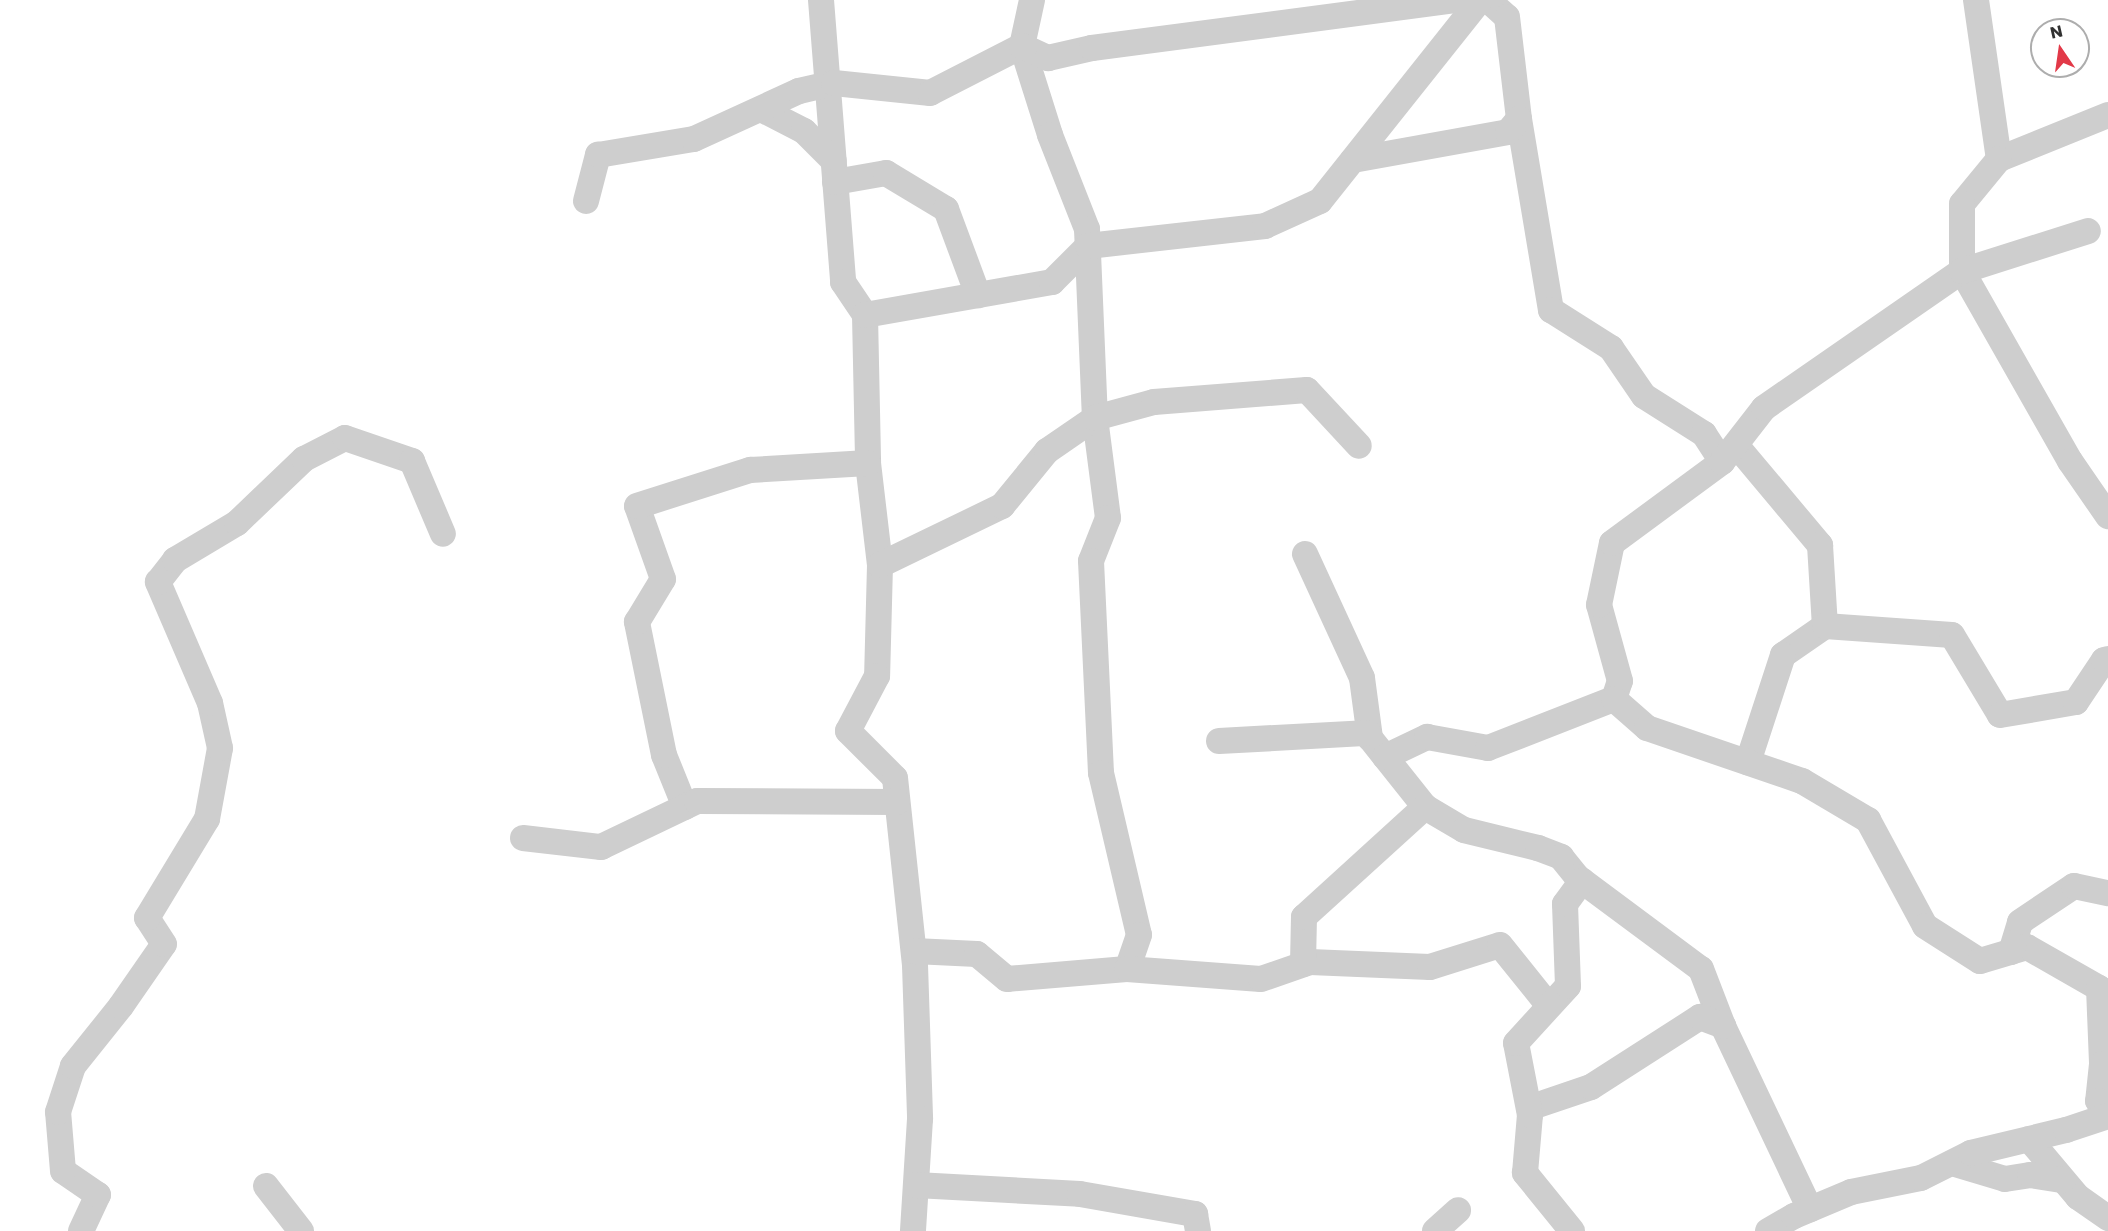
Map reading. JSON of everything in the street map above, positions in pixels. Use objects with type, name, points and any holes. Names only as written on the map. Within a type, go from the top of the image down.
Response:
[{"type":"street","points":[[821,0],[843,282],[865,315],[868,463],[880,565],[876,676],[848,731],[894,778],[914,951],[920,1119],[913,1231]]},
{"type":"street","points":[[1032,0],[1022,46],[1050,135],[1087,229],[1095,418],[1108,518],[1091,561],[1101,773],[1139,935],[1126,969]]},
{"type":"street","points":[[1022,46],[1048,58],[1092,48],[1455,0]]},
{"type":"street","points":[[865,315],[1052,282],[1088,246],[1265,226],[1320,201],[1480,0]]},
{"type":"street","points":[[1488,0],[1507,17],[1519,119],[1551,310],[1611,348],[1644,396],[1704,434],[1729,454],[1820,545],[1825,626]]},
{"type":"street","points":[[1976,0],[1999,159]]},
{"type":"street","points":[[586,201],[598,155],[694,139],[799,91],[828,84],[930,93],[1022,46]]},
{"type":"street","points":[[761,108],[804,130],[834,171]]},
{"type":"street","points":[[2108,115],[1999,159],[1962,204],[1962,271],[2070,461],[2108,516]]},
{"type":"street","points":[[1353,160],[1508,132],[1519,119]]},
{"type":"street","points":[[834,171],[886,173],[946,209],[978,295]]},
{"type":"street","points":[[1614,699],[1620,681],[1599,605],[1612,543],[1729,454],[1764,408],[1962,271],[2088,231]]},
{"type":"street","points":[[880,565],[1002,506],[1047,451],[1095,418],[1154,402],[1307,390],[1359,446]]},
{"type":"street","points":[[81,1231],[98,1195],[63,1171],[58,1112],[73,1066],[121,1006],[164,944],[147,918],[207,819],[220,748],[210,703],[158,582],[175,560],[237,523],[304,459],[345,438],[412,461],[443,534]]},
{"type":"street","points":[[685,807],[663,754],[637,622],[663,579],[637,506],[750,470],[868,463]]},
{"type":"street","points":[[1305,554],[1362,678],[1370,738],[1385,758],[1425,807],[1464,830],[1538,848],[1561,857],[1582,881],[1701,969],[1723,1026],[1810,1209]]},
{"type":"street","points":[[1748,762],[1782,655],[1825,626],[1952,635],[2000,715],[2076,702],[2104,660],[2108,659]]},
{"type":"street","points":[[1385,758],[1427,737],[1488,748],[1614,699]]},
{"type":"street","points":[[1614,699],[1647,728],[1802,781],[1869,820],[1925,926],[1980,961],[2027,947],[2099,988],[2102,1064],[2098,1101],[2108,1105]]},
{"type":"street","points":[[1219,741],[1369,733]]},
{"type":"street","points":[[523,838],[602,847],[697,801],[897,802]]},
{"type":"street","points":[[1303,964],[1304,917],[1425,807]]},
{"type":"street","points":[[1572,1231],[1525,1173],[1529,1108],[1516,1043],[1568,986],[1565,904],[1582,881]]},
{"type":"street","points":[[2011,951],[2020,922],[2074,886],[2108,892]]},
{"type":"street","points":[[914,951],[977,954],[1008,980],[1126,969],[1261,979],[1310,962],[1430,967],[1500,945],[1549,1006]]},
{"type":"street","points":[[1529,1108],[1591,1088],[1700,1017],[1723,1026]]},
{"type":"street","points":[[1768,1231],[1810,1209],[1851,1192],[1922,1178],[1971,1153],[2108,1116]]},
{"type":"street","points":[[2029,1139],[2078,1197],[2108,1218]]},
{"type":"street","points":[[1952,1163],[2005,1179],[2030,1175],[2064,1180]]},
{"type":"street","points":[[916,1185],[1080,1194],[1196,1214],[1198,1231]]},
{"type":"street","points":[[266,1186],[301,1231]]},
{"type":"street","points":[[1435,1231],[1458,1210]]}]
